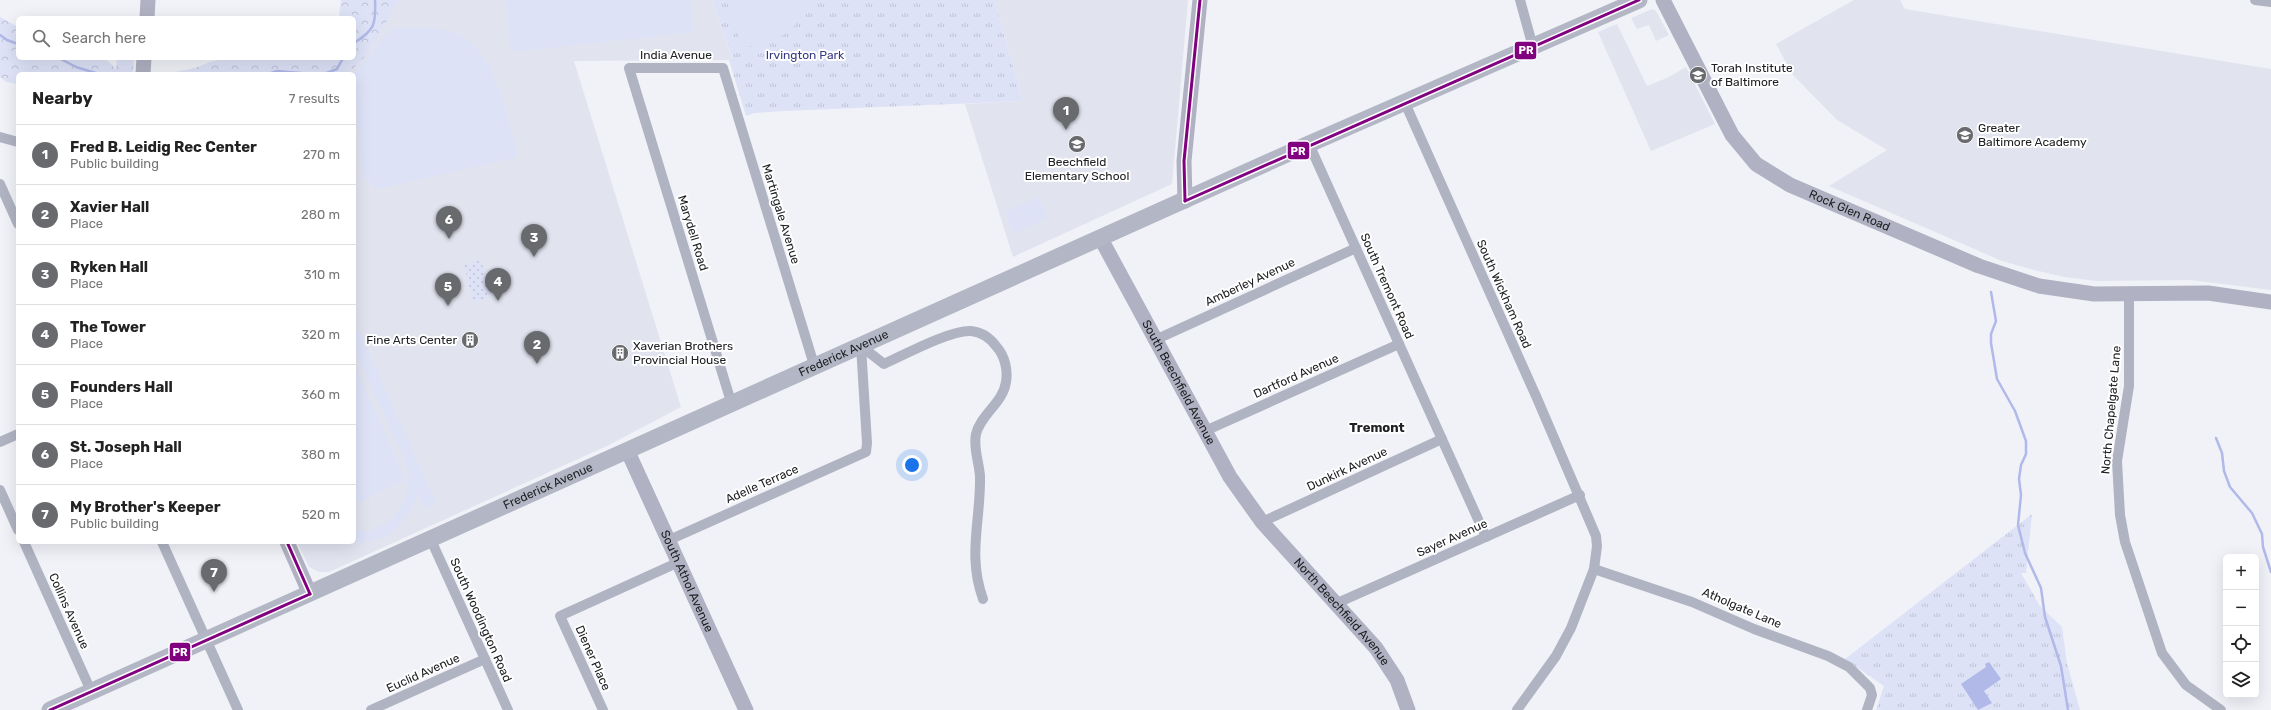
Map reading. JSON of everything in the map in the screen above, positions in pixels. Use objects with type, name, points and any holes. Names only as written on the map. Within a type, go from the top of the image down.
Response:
[{"type":"main road","name":"Frederick Avenue","points":[[57,708],[91,691],[628,452],[1309,144],[1639,0]]},
{"type":"street","points":[[147,16],[148,0]]},
{"type":"street","points":[[1185,201],[1184,161],[1200,0]]},
{"type":"street","points":[[1520,0],[1534,46]]},
{"type":"street","name":"Rock Glen Road","points":[[1663,0],[1732,135],[1756,164],[1790,185],[2004,275],[2039,286],[2066,291],[2129,295],[2208,292],[2271,302]]},
{"type":"street","points":[[2255,0],[2271,2]]},
{"type":"street","points":[[143,72],[144,60]]},
{"type":"street","name":"India Avenue","points":[[629,68],[723,68]]},
{"type":"street","name":"Marydell Road","points":[[629,68],[732,405]]},
{"type":"street","name":"Martingale Avenue","points":[[723,68],[815,368]]},
{"type":"street","name":"South Wickham Road","points":[[1404,103],[1580,495],[1596,536],[1597,546],[1594,569],[1564,643],[1517,710]]},
{"type":"street","points":[[0,137],[16,141]]},
{"type":"street","name":"South Tremont Road","points":[[1309,144],[1486,537]]},
{"type":"street","points":[[0,184],[16,220]]},
{"type":"street","name":"South Beechfield Avenue","points":[[1101,239],[1204,432],[1230,477],[1262,522]]},
{"type":"street","name":"Amberley Avenue","points":[[1156,340],[1356,248]]},
{"type":"street","name":"North Chapelgate Lane","points":[[2129,295],[2129,386],[2118,461],[2120,515],[2125,542],[2162,653],[2186,685],[2221,710]]},
{"type":"street","points":[[861,346],[884,364],[950,335],[972,331],[982,334],[991,340],[1003,355],[1007,374],[1003,393],[980,426],[975,446],[980,476],[975,532],[976,573],[983,599]]},
{"type":"street","name":"Dartford Avenue","points":[[1204,432],[1399,344]]},
{"type":"street","name":"Adelle Terrace","points":[[669,540],[866,452],[868,443],[861,346]]},
{"type":"street","points":[[0,442],[16,435]]},
{"type":"street","name":"Dunkirk Avenue","points":[[1262,522],[1442,439]]},
{"type":"street","name":"South Athol Avenue","points":[[628,452],[746,710]]},
{"type":"street","points":[[0,490],[16,526]]},
{"type":"street","name":"Sayer Avenue","points":[[1335,604],[1580,495]]},
{"type":"street","name":"North Beechfield Avenue","points":[[1262,522],[1386,662],[1397,680],[1408,710]]},
{"type":"street","name":"South Woodington Road","points":[[431,540],[508,710]]},
{"type":"street","name":"Collins Avenue","points":[[25,544],[91,691]]},
{"type":"street","points":[[163,544],[238,710]]},
{"type":"street","points":[[288,544],[310,594]]},
{"type":"street","name":"Diener Place","points":[[603,710],[560,616],[679,562]]},
{"type":"street","name":"Atholgate Lane","points":[[1594,569],[1692,602],[1754,629],[1828,656],[1849,667],[1870,688],[1872,695],[1867,710]]},
{"type":"street","name":"Euclid Avenue","points":[[371,710],[485,659]]},
{"type":"shaded area","points":[[396,0],[712,0],[733,60],[574,61],[681,407],[609,445],[329,572],[319,572],[309,567],[298,544],[356,544],[356,72],[342,72],[359,57]]},
{"type":"shaded area","name":"Beechfield Elementary School","points":[[994,0],[1188,0],[1172,184],[1013,257],[965,104],[1023,101]]},
{"type":"shaded area","points":[[1854,0],[1900,0],[1905,9],[2271,69],[2271,290],[2190,280],[2096,281],[2064,277],[2034,270],[2002,261],[1829,186],[1887,150],[1837,120],[1793,75],[1776,44]]},
{"type":"shaded area","points":[[1652,9],[1656,11],[1669,35],[1656,41],[1649,25],[1637,29],[1631,18]]},
{"type":"shaded area","points":[[1617,24],[1647,86],[1669,77],[1686,67],[1715,124],[1651,151],[1598,32]]},
{"type":"green space","points":[[341,0],[399,0],[369,50],[362,59],[348,72],[175,72],[195,68],[218,60],[356,60],[356,16],[339,16]]},
{"type":"green space","points":[[506,0],[690,0],[693,32],[511,52]]},
{"type":"green space","name":"Irvington Park","points":[[712,0],[994,0],[1023,101],[784,111],[755,113],[746,116],[729,60],[733,59]]},
{"type":"green space","points":[[727,0],[807,0],[804,11],[798,21],[783,35],[774,40],[742,48]]},
{"type":"green space","points":[[0,17],[16,26],[16,60],[107,60],[116,69],[117,60],[134,60],[133,72],[16,72],[16,84],[6,82],[0,77]]},
{"type":"green space","points":[[392,28],[425,28],[450,31],[458,34],[471,43],[482,55],[491,71],[499,88],[505,107],[518,157],[378,189],[363,177],[356,105],[356,72],[355,72]]},
{"type":"green space","points":[[1038,197],[1048,218],[1014,233],[1005,212]]},
{"type":"green space","points":[[481,260],[491,297],[473,302],[464,265]]},
{"type":"green space","points":[[359,330],[436,503],[425,508],[418,493],[408,513],[395,529],[378,539],[356,542],[356,531],[368,530],[381,526],[399,511],[405,500],[408,475],[405,461],[356,354],[356,331]]},
{"type":"green space","points":[[356,369],[406,480],[356,503]]},
{"type":"green space","points":[[2032,514],[2026,573],[2021,573],[2040,606],[2062,627],[2067,663],[2080,710],[1876,710],[1884,686],[1845,659]]},
{"type":"water","points":[[1989,662],[2001,679],[1984,691],[1992,703],[1978,710],[1961,684],[1986,667],[1985,664]]},
{"type":"waterway","points":[[356,42],[373,26],[375,0]]},
{"type":"waterway","points":[[0,35],[7,40],[16,43]]},
{"type":"waterway","points":[[63,60],[76,67],[92,72]]},
{"type":"waterway","points":[[329,72],[337,69],[342,60]]},
{"type":"waterway","points":[[274,72],[288,72]]},
{"type":"waterway","points":[[1991,292],[1996,321],[1991,334],[1991,343],[1997,379],[2015,411],[2026,441],[2026,454],[2021,465],[2019,479],[2021,495],[2018,525],[2025,553],[2041,588],[2045,617],[2061,666],[2068,710]]},
{"type":"waterway","points":[[2216,438],[2222,453],[2224,471],[2230,487],[2252,513],[2262,534],[2263,547],[2271,572]]},
{"type":"transit line","name":"PR","points":[[1185,201],[1184,161],[1200,0]]},
{"type":"transit line","name":"PR","points":[[1185,201],[1639,0]]},
{"type":"transit line","name":"PR","points":[[288,544],[310,594]]},
{"type":"transit line","name":"PR","points":[[50,710],[310,594]]},
{"type":"place","name":"Torah Institute of Baltimore","points":[[1698,75]]},
{"type":"place","name":"Fred B. Leidig Rec Center","points":[[1066,130]]},
{"type":"place","name":"Greater Baltimore Academy","points":[[1965,135]]},
{"type":"place","name":"Beechfield Elementary School","points":[[1077,144]]},
{"type":"place","name":"St. Joseph Hall","points":[[449,239]]},
{"type":"place","name":"Ryken Hall","points":[[534,257]]},
{"type":"place","name":"The Tower","points":[[498,301]]},
{"type":"place","name":"Founders Hall","points":[[448,306]]},
{"type":"place","name":"Fine Arts Center","points":[[470,340]]},
{"type":"place","name":"Xaverian Brothers Provincial House","points":[[620,353]]},
{"type":"place","name":"Xavier Hall","points":[[537,364]]},
{"type":"place","name":"My Brother's Keeper","points":[[214,592]]},
{"type":"district","name":"Tremont","points":[[1377,427]]}]
